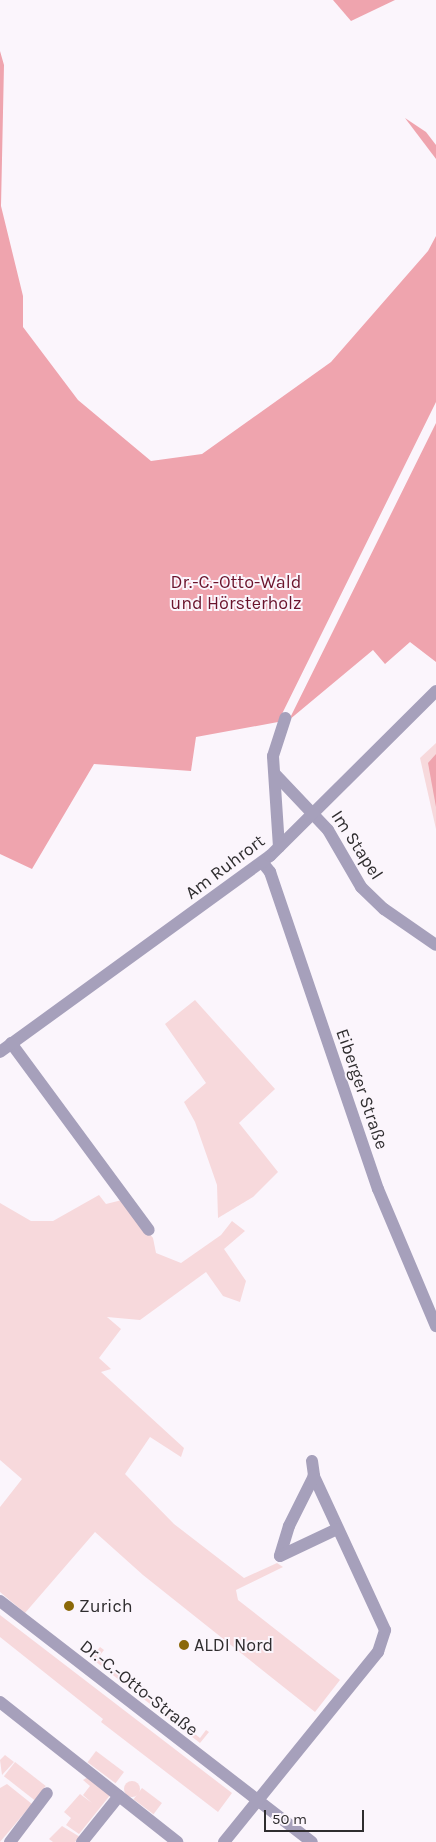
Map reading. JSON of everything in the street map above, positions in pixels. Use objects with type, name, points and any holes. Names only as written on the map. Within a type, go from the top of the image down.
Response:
[{"type":"street","name":"Am Ruhrort","points":[[0,1052],[280,848],[349,775],[436,691]]},
{"type":"street","points":[[280,848],[274,751],[285,718]]},
{"type":"street","name":"Im Stapel","points":[[275,774],[315,813],[361,887],[384,909],[436,945]]},
{"type":"street","name":"Eiberger Straße","points":[[262,862],[270,872],[378,1189],[436,1326]]},
{"type":"street","points":[[11,1043],[149,1230]]},
{"type":"street","points":[[224,1842],[364,1672],[378,1652],[385,1630],[314,1476],[312,1460]]},
{"type":"street","points":[[314,1476],[290,1508],[278,1547],[280,1556],[338,1529]]},
{"type":"street","name":"Dr.-C.-Otto-Straße","points":[[0,1601],[312,1842]]},
{"type":"street","points":[[0,1702],[177,1842]]},
{"type":"street","points":[[14,1841],[47,1793]]},
{"type":"street","points":[[82,1842],[119,1796]]},
{"type":"shaded area","points":[[436,743],[436,829],[420,758]]},
{"type":"shaded area","points":[[195,1000],[275,1089],[239,1123],[278,1172],[253,1197],[218,1218],[217,1185],[195,1122],[184,1102],[206,1083],[165,1024]]},
{"type":"shaded area","points":[[99,1195],[106,1204],[122,1200],[153,1238],[156,1253],[181,1263],[221,1235],[232,1221],[245,1231],[224,1249],[246,1281],[240,1302],[223,1296],[206,1272],[140,1320],[107,1317],[121,1329],[99,1358],[111,1369],[101,1372],[184,1448],[181,1457],[150,1437],[125,1474],[174,1524],[244,1578],[277,1563],[283,1567],[236,1590],[238,1600],[340,1680],[315,1712],[143,1575],[95,1532],[25,1613],[0,1592],[0,1507],[22,1479],[0,1460],[0,1203],[31,1221],[53,1221]]},
{"type":"shaded area","points":[[0,1615],[232,1793],[218,1812],[101,1722],[103,1719],[0,1637]]},
{"type":"shaded area","points":[[100,1647],[104,1650],[97,1659],[200,1738],[206,1730],[209,1732],[200,1743],[91,1658]]},
{"type":"shaded area","points":[[96,1751],[124,1772],[116,1783],[88,1762]]},
{"type":"shaded area","points":[[5,1755],[14,1762],[2,1775],[0,1760]]},
{"type":"shaded area","points":[[15,1762],[46,1786],[35,1800],[4,1776]]},
{"type":"shaded area","points":[[88,1777],[111,1794],[79,1834],[66,1825],[71,1818],[64,1812],[80,1794],[92,1803],[83,1795],[90,1786],[83,1780]]},
{"type":"shaded area","points":[[132,1781],[140,1789],[132,1797],[124,1789]]},
{"type":"shaded area","points":[[7,1784],[32,1804],[0,1842],[0,1788]]},
{"type":"shaded area","points":[[142,1788],[162,1803],[154,1814],[134,1799]]},
{"type":"shaded area","points":[[62,1826],[80,1837],[75,1842],[53,1842],[49,1839]]},
{"type":"green space","points":[[333,0],[395,0],[351,21]]},
{"type":"green space","name":"Dr.-C.-Otto-Wald und Hörsterholz","points":[[0,51],[4,65],[1,206],[23,296],[23,327],[78,400],[151,461],[202,454],[331,362],[428,251],[436,236],[436,402],[278,722],[196,737],[191,771],[94,764],[32,869],[0,854]]},
{"type":"green space","points":[[405,118],[426,132],[436,145],[436,159]]},
{"type":"green space","points":[[436,423],[436,662],[410,642],[385,664],[373,650],[289,720]]},
{"type":"green space","points":[[436,754],[436,807],[428,763]]},
{"type":"place","name":"Zurich","points":[[69,1606]]},
{"type":"place","name":"ALDI Nord","points":[[184,1645]]}]
